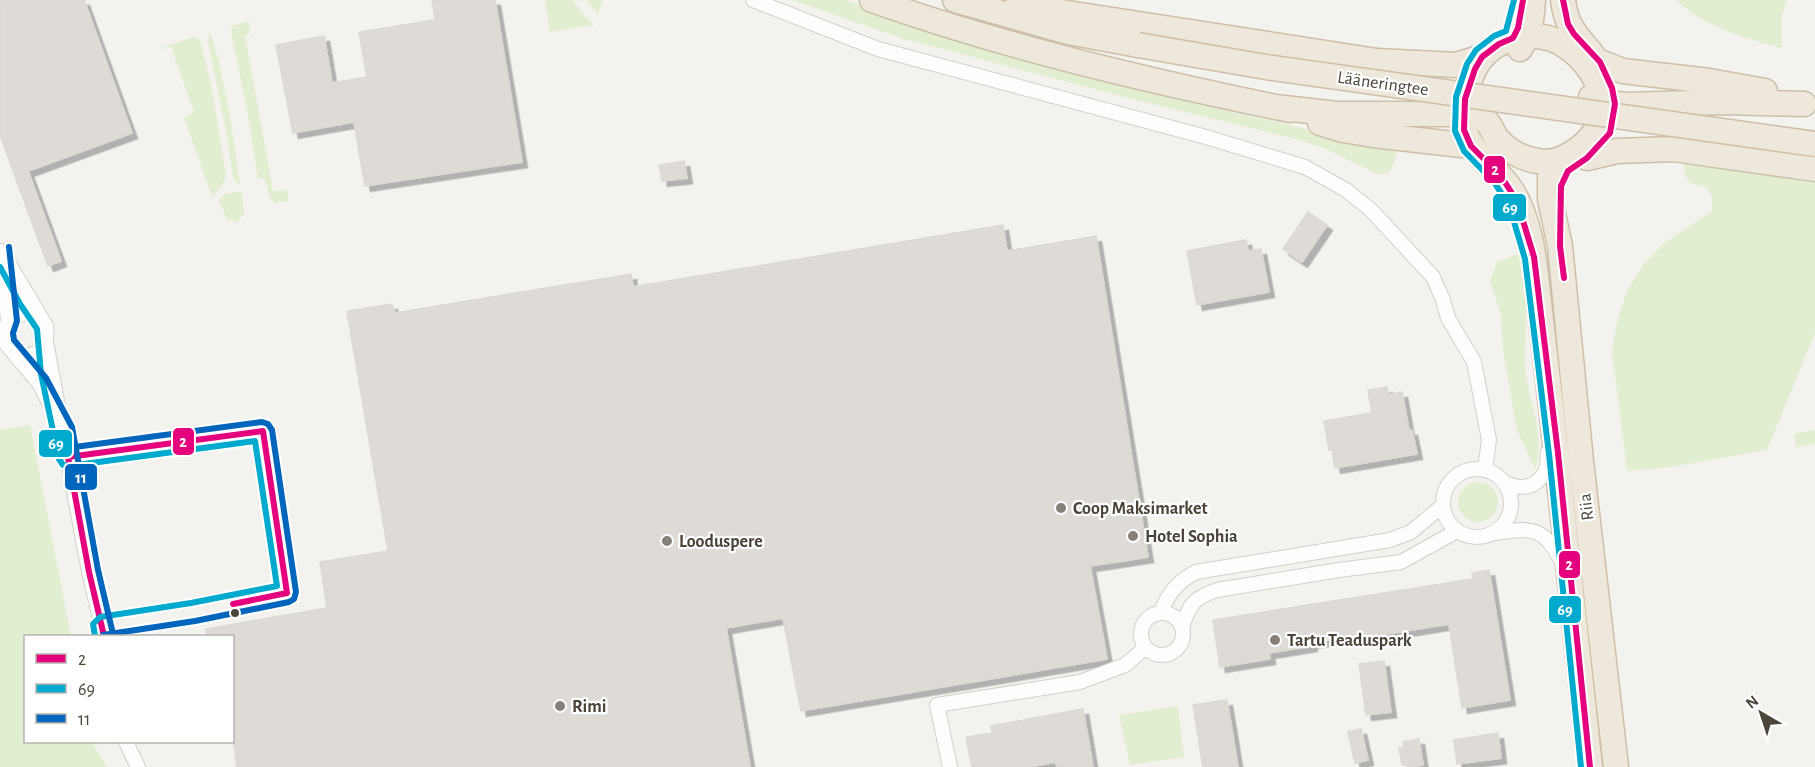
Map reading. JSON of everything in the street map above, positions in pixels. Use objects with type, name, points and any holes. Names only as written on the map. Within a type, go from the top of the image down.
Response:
[{"type":"highway","points":[[872,0],[936,23],[1001,42],[1151,81],[1375,127],[1471,129],[1483,118],[1498,139],[1510,150],[1522,157],[1565,167],[1610,134],[1613,124],[1605,88],[1568,24],[1563,0]]},
{"type":"highway","name":"Lääneringtee","points":[[955,0],[1068,32],[1144,35],[1277,69],[1815,144]]},
{"type":"highway","points":[[1018,0],[1144,35],[1377,61],[1456,64],[1482,57],[1499,44],[1548,38],[1567,47]]},
{"type":"highway","points":[[1522,0],[1518,28],[1520,42],[1528,50],[1560,59],[1574,72],[1590,97],[1605,88],[1623,71],[1748,87],[1810,105]]},
{"type":"highway","points":[[1471,129],[1486,75],[1520,42],[1531,25],[1533,0]]},
{"type":"highway","points":[[1551,0],[1553,20],[1567,47],[1605,88],[1656,105],[1724,102],[1810,105]]},
{"type":"highway","points":[[1482,57],[1469,84],[1471,129],[1494,155],[1510,167],[1529,174],[1565,167],[1617,151],[1673,149],[1815,169]]},
{"type":"highway","points":[[1565,167],[1567,157],[1592,137],[1602,120],[1605,88]]},
{"type":"highway","name":"Riia","points":[[1471,129],[1514,194],[1534,257],[1572,585],[1590,767]]},
{"type":"highway","name":"Riia","points":[[1510,167],[1526,190],[1533,209],[1534,257]]},
{"type":"highway","name":"Riia","points":[[1565,167],[1561,186],[1560,246],[1581,461],[1616,767]]},
{"type":"street","points":[[753,0],[878,49],[1206,137],[1305,167],[1347,190],[1371,210],[1432,277],[1443,300],[1448,318],[1474,362],[1489,440],[1485,469]]},
{"type":"street","points":[[1067,0],[1082,7],[1106,12],[1144,35]]},
{"type":"street","points":[[1,250],[8,321],[4,332],[6,344],[39,383],[63,429]]},
{"type":"street","points":[[1,250],[46,326],[50,372],[63,429],[89,572],[104,635]]},
{"type":"street","points":[[8,321],[17,314],[28,313],[39,317],[46,326]]},
{"type":"street","points":[[14,353],[23,356],[32,355],[46,342]]},
{"type":"street","points":[[1551,408],[1546,471],[1537,481],[1527,488],[1517,489],[1493,472],[1474,468],[1463,471],[1447,485],[1442,506],[1445,516],[1457,531],[1476,537],[1494,532],[1527,529],[1544,535],[1563,564],[1572,585]]},
{"type":"street","points":[[1494,532],[1509,516],[1512,505],[1506,483]]},
{"type":"street","points":[[1161,613],[1165,601],[1174,588],[1196,572],[1390,540],[1411,532],[1442,506]]},
{"type":"street","points":[[1182,628],[1176,618],[1161,613],[1150,616],[1143,625],[1141,637],[1145,648],[1155,655],[1173,653],[1181,644],[1182,628],[1188,609],[1200,596],[1217,590],[1401,562],[1457,531]]},
{"type":"street","points":[[950,767],[937,705],[1080,682],[1125,665],[1145,648]]},
{"type":"street","points":[[127,743],[138,767]]},
{"type":"green space","points":[[545,0],[573,0],[594,25],[550,32]]},
{"type":"green space","points":[[586,0],[603,0],[598,14]]},
{"type":"green space","points":[[792,0],[846,0],[931,30],[1089,79],[1397,150],[1395,160],[1388,173],[1377,174],[1324,148],[1295,139],[901,38]]},
{"type":"green space","points":[[1676,0],[1787,0],[1782,15],[1782,48],[1739,36],[1712,24]]},
{"type":"green space","points":[[249,21],[250,33],[245,36],[273,191],[287,190],[289,201],[274,203],[263,178],[258,179],[247,109],[231,32],[232,26]]},
{"type":"green space","points":[[210,32],[219,61],[240,184],[233,178],[208,42]]},
{"type":"green space","points":[[193,37],[198,38],[201,43],[212,90],[226,175],[213,199],[184,118],[194,112],[171,47],[159,49]]},
{"type":"green space","points":[[1685,161],[1815,176],[1815,333],[1767,450],[1671,467],[1627,471],[1612,352],[1617,322],[1627,291],[1643,265],[1663,244],[1712,211],[1712,197],[1706,187],[1690,183],[1684,174]]},
{"type":"green space","points":[[242,191],[244,214],[235,223],[233,220],[227,220],[219,200],[225,194]]},
{"type":"green space","points":[[1521,253],[1526,318],[1525,368],[1539,446],[1535,469],[1517,430],[1503,350],[1501,315],[1490,281],[1497,262]]},
{"type":"green space","points":[[30,425],[71,635],[24,635],[24,743],[93,743],[107,767],[0,767],[0,430]]},
{"type":"green space","points":[[1815,430],[1815,444],[1796,447],[1794,434]]},
{"type":"green space","points":[[1478,482],[1492,488],[1498,502],[1492,516],[1478,522],[1464,516],[1458,502],[1464,488]]},
{"type":"green space","points":[[1178,706],[1184,757],[1130,765],[1119,715]]},
{"type":"building","points":[[0,0],[84,0],[132,133],[28,171],[61,261],[48,266],[0,135]]},
{"type":"building","points":[[432,0],[495,0],[522,162],[365,186],[354,122],[293,133],[276,45],[324,36],[332,83],[367,77],[359,32],[435,20]]},
{"type":"building","points":[[684,161],[687,178],[662,181],[659,165]]},
{"type":"building","points":[[1308,212],[1327,225],[1302,262],[1283,249]]},
{"type":"building","points":[[1003,225],[1007,251],[1096,236],[1148,557],[1090,566],[1107,659],[801,711],[783,618],[726,628],[750,767],[237,767],[234,743],[234,635],[207,635],[206,629],[327,608],[320,562],[388,551],[347,311],[392,304],[395,313],[631,274],[633,287]]},
{"type":"building","points":[[1246,240],[1248,251],[1261,249],[1269,292],[1197,305],[1187,251]]},
{"type":"building","points":[[1387,387],[1388,395],[1402,392],[1409,431],[1412,430],[1417,454],[1335,468],[1324,421],[1372,413],[1368,390]]},
{"type":"building","name":"Tartu Teaduspark","points":[[1489,570],[1510,700],[1462,708],[1449,624],[1343,641],[1342,638],[1311,643],[1312,646],[1269,653],[1270,659],[1220,667],[1213,620],[1473,579],[1472,573]]},
{"type":"building","points":[[1384,661],[1391,712],[1366,715],[1359,664]]},
{"type":"building","points":[[1227,700],[1238,767],[1203,767],[1193,705]]},
{"type":"building","points":[[1083,709],[1093,767],[1057,767],[1056,762],[1028,767],[972,767],[966,737],[992,733],[991,726]]},
{"type":"building","points":[[1361,729],[1368,760],[1355,763],[1348,732]]},
{"type":"building","points":[[1498,733],[1501,758],[1457,764],[1454,740]]},
{"type":"building","points":[[1419,739],[1423,765],[1408,767],[1402,765],[1399,748],[1404,748],[1403,742]]},
{"type":"transit line","name":"69","points":[[1514,0],[1506,31],[1494,36],[1476,50],[1467,64],[1456,97],[1455,131],[1464,151],[1494,182],[1509,205],[1525,259],[1549,454],[1581,767]]},
{"type":"transit line","name":"2","points":[[1523,0],[1518,28],[1513,38],[1499,44],[1482,57],[1475,69],[1465,99],[1464,130],[1471,146],[1501,176],[1517,201],[1534,257],[1558,453],[1590,767]]},
{"type":"transit line","name":"2","points":[[1563,0],[1568,24],[1574,34],[1600,62],[1612,88],[1615,104],[1610,133],[1587,158],[1568,171],[1561,186],[1560,246],[1564,278]]},
{"type":"transit line","name":"11","points":[[9,247],[17,321],[13,333],[14,340],[46,378],[72,427],[98,570],[113,634]]},
{"type":"transit line","name":"69","points":[[0,267],[37,329],[41,374],[59,459],[63,465],[255,441],[277,586],[191,603],[100,617],[93,624],[95,635]]},
{"type":"transit line","name":"11","points":[[67,448],[262,422],[268,424],[272,430],[296,592],[294,599],[289,602],[195,621],[103,635]]},
{"type":"transit line","name":"2","points":[[104,635],[89,572],[68,457],[263,431],[287,593],[233,604]]},
{"type":"place","name":"Coop Maksimarket","points":[[1061,508]]},
{"type":"place","name":"Hotel Sophia","points":[[1133,536]]},
{"type":"place","name":"Looduspere","points":[[667,541]]},
{"type":"place","name":"Tartu Teaduspark","points":[[1275,640]]},
{"type":"place","name":"Rimi","points":[[560,706]]}]
